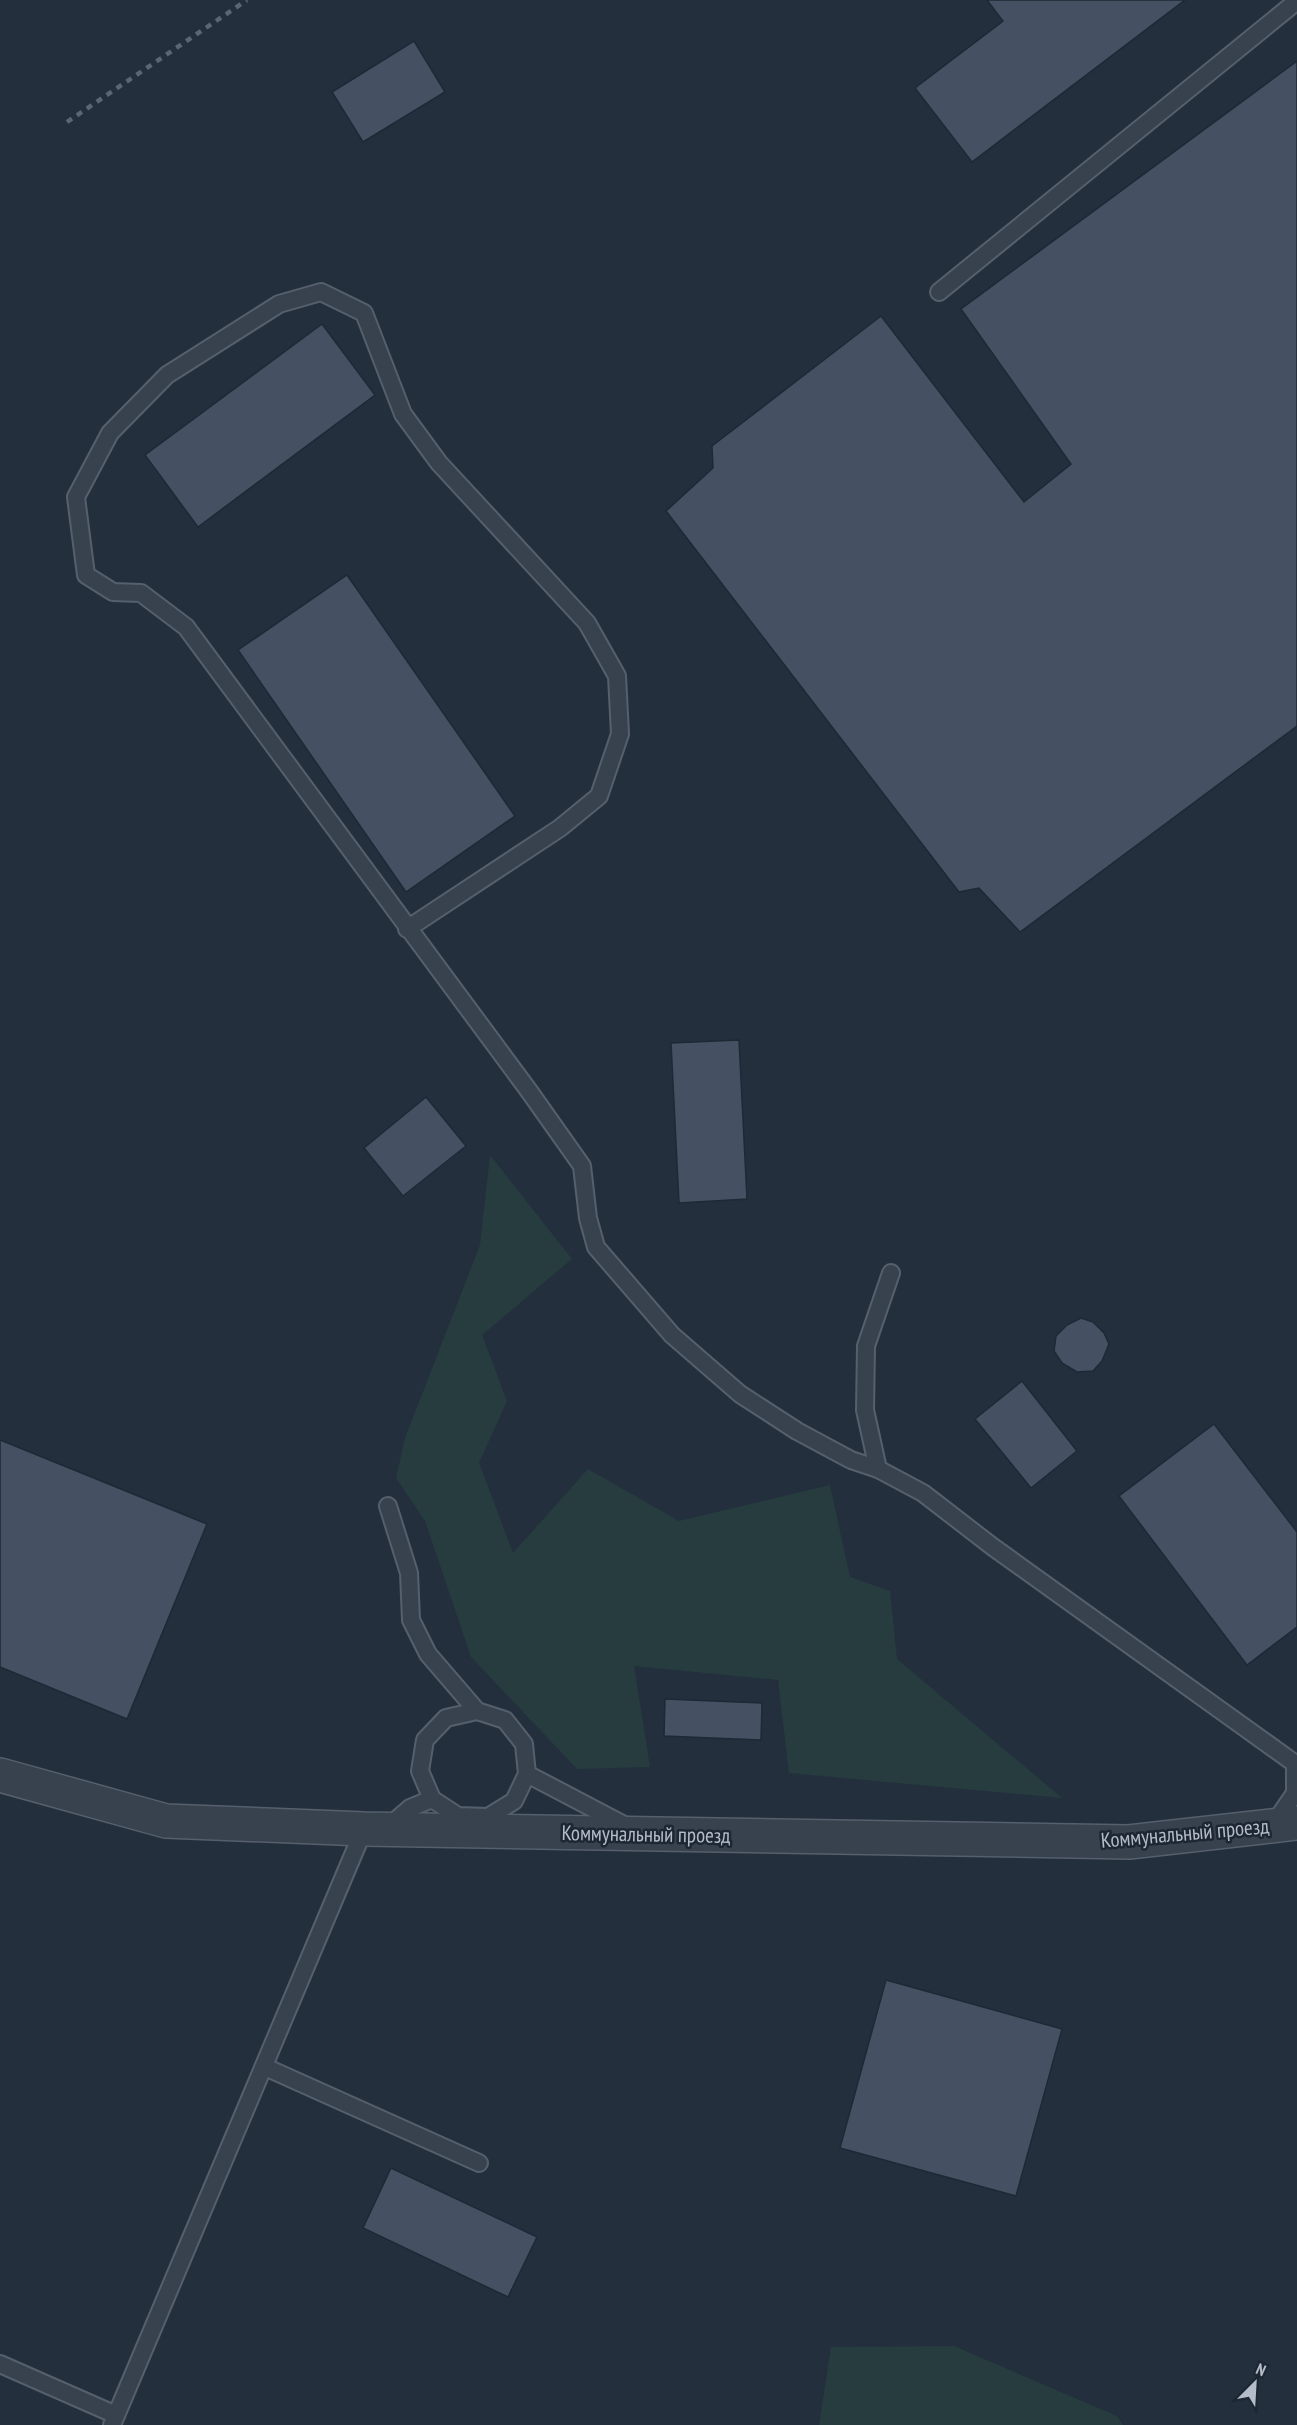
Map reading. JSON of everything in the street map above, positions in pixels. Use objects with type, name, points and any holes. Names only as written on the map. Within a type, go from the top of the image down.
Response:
[{"type":"street","name":"Коммунальный проезд","points":[[0,1775],[166,1821],[375,1829],[1129,1842],[1285,1825]]},
{"type":"lane","points":[[939,292],[1297,1]]},
{"type":"lane","points":[[407,929],[560,828],[599,796],[620,734],[617,676],[587,623],[439,463],[403,414],[364,313],[321,292],[279,304],[167,375],[110,434],[76,497],[86,575],[112,592],[141,593],[186,627],[407,929],[529,1091],[582,1166],[588,1218],[596,1247],[672,1335],[740,1394],[797,1431],[842,1455],[878,1469],[923,1492],[993,1547],[1296,1764],[1295,1793],[1285,1825]]},
{"type":"lane","points":[[878,1469],[865,1410],[866,1346],[891,1273]]},
{"type":"lane","points":[[388,1506],[409,1573],[411,1620],[428,1654],[477,1710],[505,1720],[524,1744],[527,1774],[514,1801],[488,1817],[458,1816],[432,1799],[420,1771],[425,1740],[446,1718],[477,1710]]},
{"type":"lane","points":[[527,1774],[586,1803],[639,1833]]},
{"type":"lane","points":[[0,2364],[114,2420],[265,2067],[375,1829],[411,1808],[432,1799]]},
{"type":"lane","points":[[265,2067],[478,2163]]},
{"type":"green space","points":[[490,1155],[572,1259],[482,1335],[507,1401],[479,1463],[513,1553],[588,1469],[679,1521],[830,1485],[850,1577],[890,1591],[897,1659],[1062,1798],[789,1773],[778,1680],[634,1666],[650,1767],[577,1769],[471,1657],[425,1521],[396,1478],[405,1438],[480,1245]]},
{"type":"green space","points":[[954,2346],[1117,2416],[1123,2425],[819,2425],[831,2347]]},
{"type":"building","points":[[987,0],[1185,0],[972,162],[915,88],[1003,21]]},
{"type":"building","points":[[414,41],[445,92],[363,142],[332,92]]},
{"type":"building","points":[[1297,61],[1297,726],[1020,932],[979,888],[959,892],[666,511],[713,468],[712,446],[881,316],[1024,502],[1071,464],[961,309]]},
{"type":"building","points":[[322,324],[375,395],[198,527],[145,455]]},
{"type":"building","points":[[347,575],[515,816],[406,892],[238,650]]},
{"type":"building","points":[[739,1040],[747,1199],[679,1203],[671,1043]]},
{"type":"building","points":[[426,1097],[466,1146],[403,1196],[364,1148]]},
{"type":"building","points":[[1081,1318],[1093,1322],[1104,1333],[1109,1344],[1102,1361],[1093,1371],[1077,1372],[1062,1363],[1054,1351],[1056,1336],[1067,1325]]},
{"type":"building","points":[[1022,1381],[1077,1451],[1031,1488],[975,1419]]},
{"type":"building","points":[[1214,1424],[1297,1532],[1297,1627],[1247,1665],[1119,1496]]},
{"type":"building","points":[[0,1440],[207,1524],[127,1719],[0,1667]]},
{"type":"building","points":[[665,1699],[762,1703],[761,1740],[664,1736]]},
{"type":"building","points":[[886,1980],[1062,2029],[1016,2196],[840,2148]]},
{"type":"building","points":[[391,2168],[537,2237],[508,2297],[363,2228]]},
{"type":"railway","points":[[67,122],[247,0]]}]
